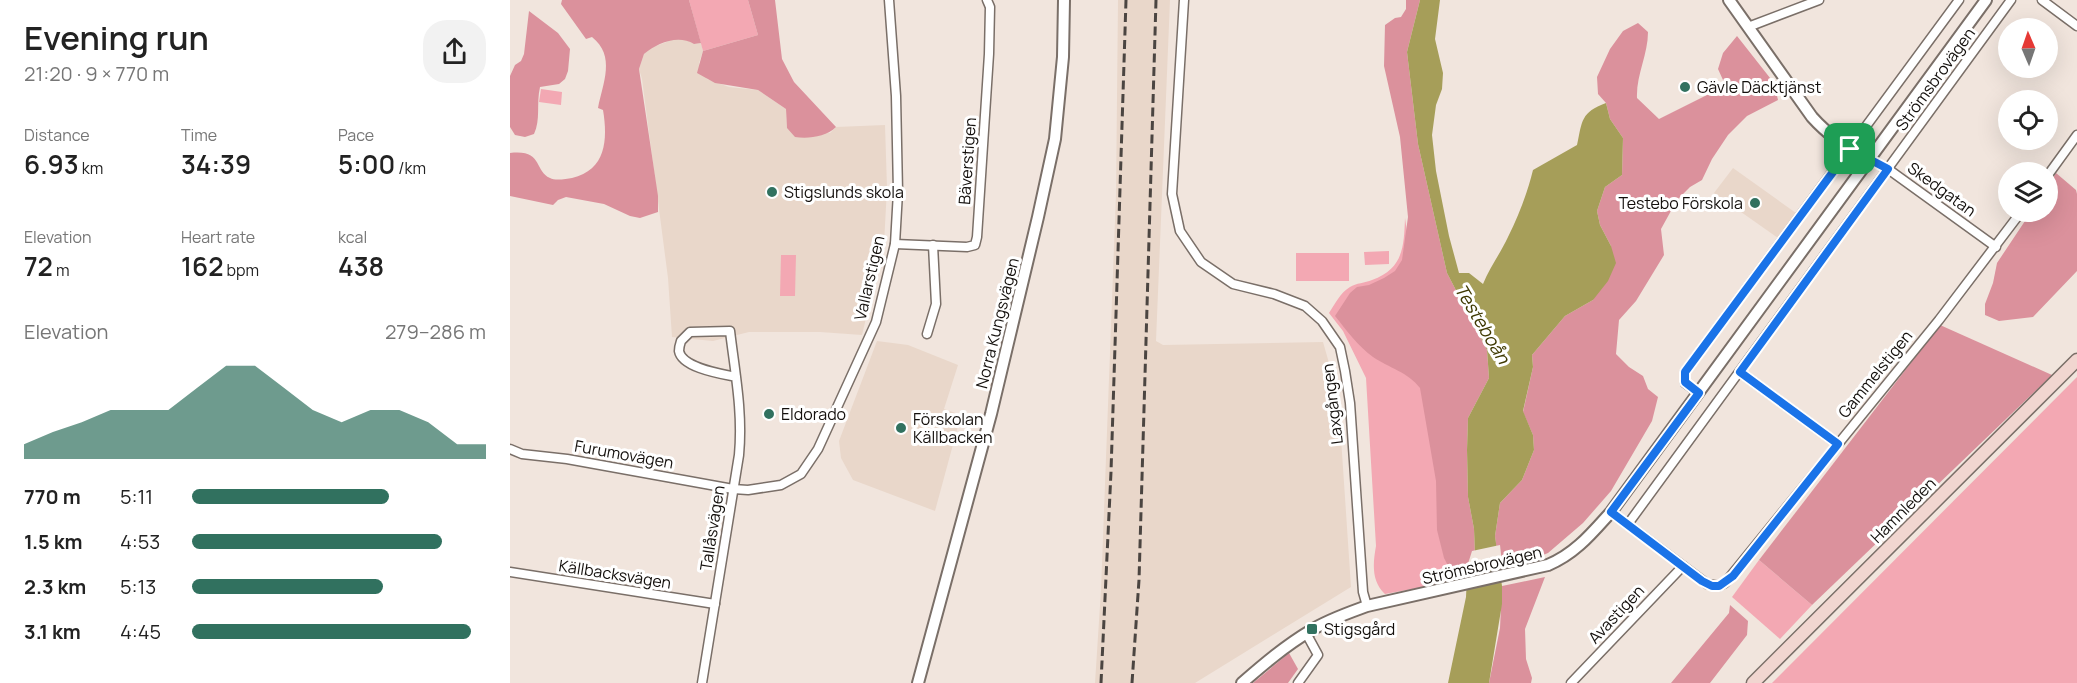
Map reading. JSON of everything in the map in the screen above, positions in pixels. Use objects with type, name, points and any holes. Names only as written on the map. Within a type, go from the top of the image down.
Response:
[{"type":"main road","name":"Hamnleden","points":[[1753,683],[2077,360]]},
{"type":"street","name":"Vallarstigen","points":[[733,489],[781,485],[801,474],[813,457],[876,322],[895,244],[898,192],[896,96],[889,0]]},
{"type":"street","name":"Bäverstigen","points":[[895,244],[967,247],[975,244],[989,54],[990,7],[987,0]]},
{"type":"street","name":"Norra Kungsvägen","points":[[918,683],[991,414],[1055,139],[1063,57],[1064,0]]},
{"type":"street","name":"Laxgången","points":[[1184,0],[1172,194],[1180,231],[1201,262],[1233,284],[1274,294],[1305,306],[1322,321],[1340,347],[1350,403],[1363,592],[1366,606]]},
{"type":"street","points":[[1730,0],[1812,117],[1850,149],[1869,159]]},
{"type":"street","points":[[1748,27],[1819,0]]},
{"type":"street","name":"Strömsbrovägen","points":[[1699,393],[1685,382],[1685,372],[1959,0]]},
{"type":"street","name":"Strömsbrovägen","points":[[1242,683],[1306,633],[1366,606],[1548,566],[1565,557],[1586,539],[1611,512],[1986,0]]},
{"type":"street","name":"Strömsbrovägen","points":[[1628,524],[2011,0]]},
{"type":"street","points":[[2042,0],[2077,26]]},
{"type":"street","points":[[2057,162],[2077,135]]},
{"type":"street","name":"Skedgatan","points":[[1869,159],[1888,169],[1996,247]]},
{"type":"street","name":"Gammelstigen","points":[[1683,566],[1707,584],[1719,586],[1733,576],[1939,320],[2014,222]]},
{"type":"street","points":[[927,334],[936,304],[933,245]]},
{"type":"street","name":"Tallåsvägen","points":[[702,683],[741,427],[736,377],[730,331],[690,332],[681,340],[679,351],[684,359],[697,368],[736,377]]},
{"type":"street","points":[[1740,372],[1838,444]]},
{"type":"street","name":"Furumovägen","points":[[510,449],[522,454],[567,459],[733,489]]},
{"type":"street","points":[[1611,512],[1683,566]]},
{"type":"street","name":"Avastigen","points":[[1571,683],[1683,566]]},
{"type":"street","name":"Källbacksvägen","points":[[510,573],[715,604]]},
{"type":"street","points":[[1298,683],[1318,655],[1306,633]]},
{"type":"shaded area","points":[[562,0],[689,0],[701,43],[675,40],[661,43],[644,54],[639,69],[658,196],[658,212],[640,218],[604,204],[566,197],[553,205],[510,196],[510,153],[528,154],[533,157],[545,175],[558,180],[583,174],[592,168],[602,152],[605,132],[603,110],[598,108],[605,80],[604,53],[592,37],[586,39],[561,4]]},
{"type":"shaded area","points":[[689,0],[748,0],[758,35],[703,51]]},
{"type":"shaded area","points":[[748,0],[775,0],[782,59],[794,82],[836,127],[832,130],[817,137],[795,137],[787,128],[786,109],[758,90],[715,83],[697,73],[703,51],[758,35]]},
{"type":"shaded area","points":[[1118,0],[1170,0],[1156,341],[1163,345],[1323,342],[1335,384],[1351,587],[1195,683],[1095,683],[1101,590],[1116,194]]},
{"type":"shaded area","points":[[1406,0],[1420,0],[1407,52],[1418,144],[1447,273],[1487,350],[1489,378],[1468,418],[1468,497],[1474,529],[1475,554],[1467,576],[1456,581],[1444,558],[1437,530],[1436,481],[1420,388],[1404,374],[1368,353],[1335,316],[1350,293],[1357,287],[1369,285],[1384,278],[1395,271],[1402,260],[1408,217],[1400,137],[1384,66],[1385,25],[1401,17],[1406,9]]},
{"type":"shaded area","points":[[529,11],[558,33],[570,49],[565,79],[559,84],[540,87],[536,128],[534,134],[525,137],[515,135],[510,127],[510,76],[524,54]]},
{"type":"shaded area","points":[[1638,23],[1648,32],[1638,81],[1637,98],[1659,119],[1723,87],[1723,80],[1718,69],[1723,53],[1737,36],[1774,83],[1778,100],[1747,116],[1728,135],[1712,159],[1702,180],[1690,187],[1677,200],[1661,229],[1664,255],[1636,301],[1619,320],[1616,354],[1629,367],[1643,376],[1648,389],[1658,397],[1652,421],[1611,491],[1583,523],[1548,553],[1524,563],[1499,568],[1495,536],[1500,503],[1522,480],[1534,450],[1533,435],[1523,412],[1533,367],[1532,355],[1565,316],[1593,300],[1611,246],[1600,225],[1597,211],[1605,187],[1622,175],[1623,138],[1610,119],[1606,103],[1598,94],[1597,77],[1610,49],[1623,31]]},
{"type":"shaded area","name":"Stigslunds skola","points":[[674,39],[687,40],[694,44],[701,43],[703,51],[699,63],[707,79],[729,87],[758,90],[786,109],[787,128],[830,133],[836,127],[885,125],[887,188],[884,244],[862,335],[820,332],[749,332],[713,341],[672,337],[668,278],[639,69],[644,54],[651,48]]},
{"type":"shaded area","points":[[541,89],[562,92],[561,105],[539,102]]},
{"type":"shaded area","name":"Testebo Förskola","points":[[1733,168],[1796,213],[1778,238],[1714,193]]},
{"type":"shaded area","points":[[2058,175],[2076,190],[2077,271],[2033,317],[1999,321],[1985,315],[1985,304],[1997,263],[2024,222],[2058,222]]},
{"type":"shaded area","points":[[1405,218],[1456,581],[1385,594],[1377,583],[1374,572],[1376,546],[1366,378],[1343,331],[1329,313],[1346,289],[1382,275],[1396,263],[1404,238]]},
{"type":"shaded area","points":[[1389,251],[1389,264],[1365,265],[1364,252]]},
{"type":"shaded area","points":[[1296,253],[1349,253],[1349,281],[1296,281]]},
{"type":"shaded area","points":[[781,255],[796,255],[795,296],[780,296]]},
{"type":"shaded area","points":[[1940,325],[2052,375],[1812,605],[1759,560]]},
{"type":"shaded area","name":"Förskolan Källbacken","points":[[877,341],[908,345],[958,365],[944,409],[961,415],[935,511],[853,480],[841,458],[839,441]]},
{"type":"shaded area","points":[[2077,377],[2077,683],[1772,683]]},
{"type":"shaded area","points":[[1759,560],[1812,605],[1780,639],[1732,597]]},
{"type":"shaded area","points":[[1545,577],[1525,629],[1526,659],[1532,678],[1531,683],[1489,683],[1500,628],[1502,586]]},
{"type":"shaded area","points":[[1730,605],[1748,621],[1747,635],[1710,683],[1671,683],[1729,613]]},
{"type":"shaded area","points":[[1289,653],[1298,669],[1288,683],[1253,683]]},
{"type":"water","name":"Testeboån","points":[[1420,0],[1440,0],[1435,39],[1443,73],[1442,89],[1436,105],[1432,135],[1436,171],[1459,273],[1469,273],[1483,284],[1516,221],[1533,170],[1577,145],[1587,114],[1606,103],[1610,119],[1623,138],[1622,175],[1605,187],[1597,211],[1600,225],[1611,246],[1616,263],[1608,281],[1593,300],[1565,316],[1532,355],[1533,367],[1523,411],[1533,435],[1534,450],[1522,480],[1500,503],[1495,536],[1502,586],[1502,604],[1489,683],[1448,683],[1466,597],[1467,576],[1475,554],[1474,529],[1468,497],[1468,418],[1489,378],[1487,350],[1447,273],[1418,144],[1407,52]]},
{"type":"pier","points":[[1500,545],[1502,563],[1466,570],[1472,551]]},
{"type":"railway","points":[[1101,683],[1111,472],[1126,0]]},
{"type":"railway","points":[[1132,683],[1139,580],[1156,0]]},
{"type":"place","name":"Gävle Däcktjänst","points":[[1685,87]]},
{"type":"place","name":"Stigslunds skola","points":[[772,192]]},
{"type":"place","name":"Testebo Förskola","points":[[1755,203]]},
{"type":"place","name":"Eldorado","points":[[769,414]]},
{"type":"place","name":"Förskolan Källbacken","points":[[901,428]]},
{"type":"place","name":"Stigsgård","points":[[1312,629]]},
{"type":"route","points":[[1850,149],[1888,169],[1740,372],[1838,444],[1733,576],[1719,586],[1712,586],[1702,581],[1611,512],[1699,393],[1687,385],[1684,379],[1685,372],[1850,149]]}]
